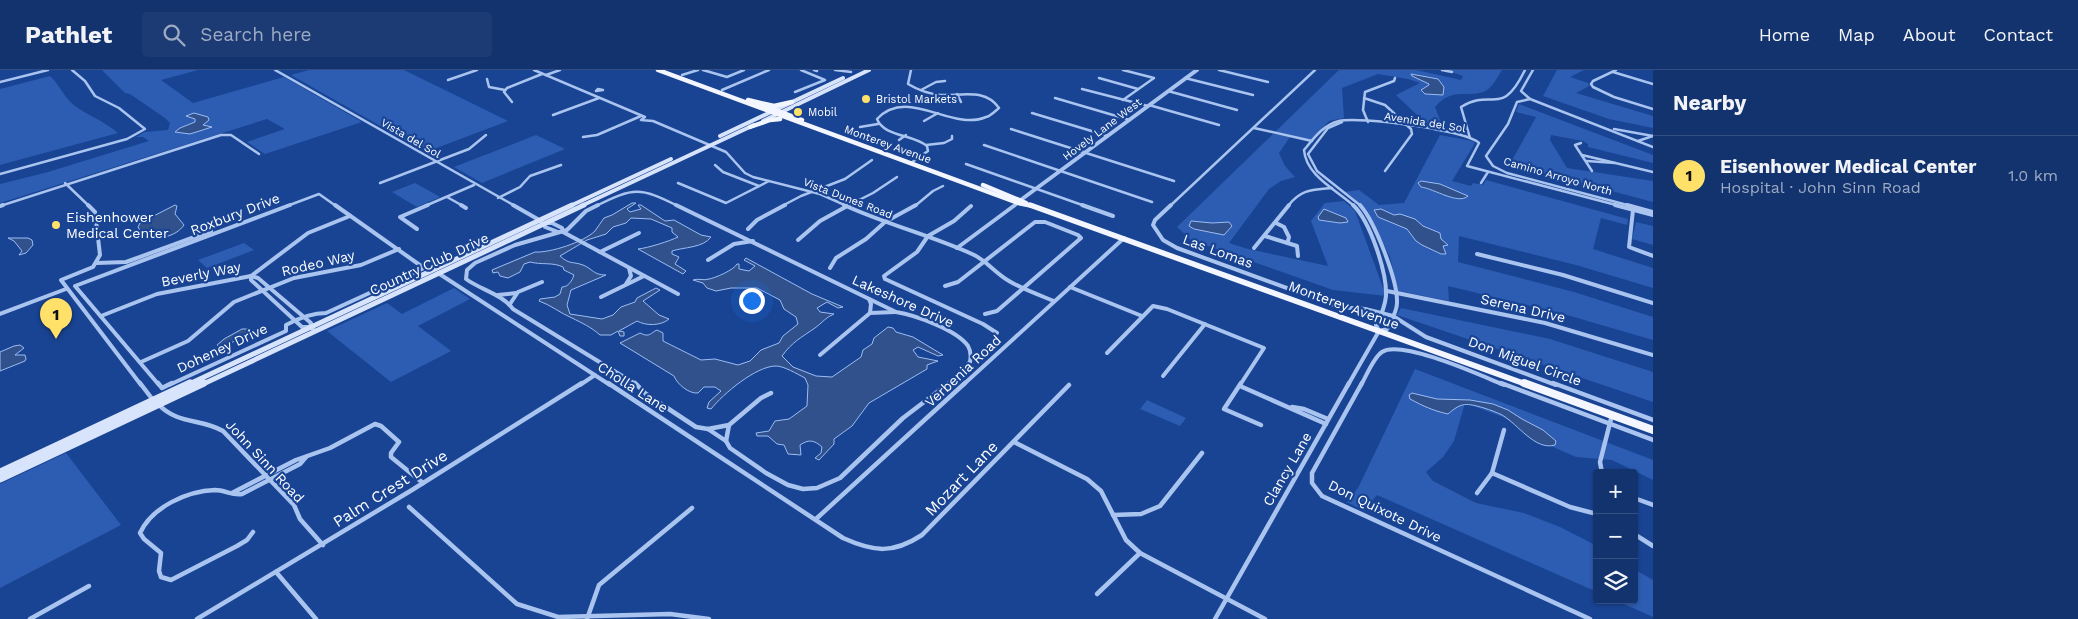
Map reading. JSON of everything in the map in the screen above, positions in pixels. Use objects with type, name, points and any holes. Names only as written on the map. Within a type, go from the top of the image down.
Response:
[{"type":"main road","name":"Monterey Avenue","points":[[659,70],[769,113],[781,112],[1027,204],[1653,430]]},
{"type":"main road","points":[[659,70],[682,75]]},
{"type":"main road","name":"Monterey Avenue","points":[[668,70],[748,100],[798,123],[913,162]]},
{"type":"main road","name":"Country Club Drive","points":[[0,478],[454,260],[708,144],[750,127],[792,102],[852,73],[869,70]]},
{"type":"main road","name":"Country Club Drive","points":[[781,112],[860,72]]},
{"type":"main road","points":[[748,100],[774,106],[792,102]]},
{"type":"main road","name":"Country Club Drive","points":[[312,329],[545,223],[769,113]]},
{"type":"main road","points":[[750,127],[776,119],[798,123]]},
{"type":"main road","points":[[438,273],[438,270],[454,260]]},
{"type":"main road","name":"Country Club Drive","points":[[0,472],[156,403]]},
{"type":"main road","points":[[0,478],[42,452]]},
{"type":"street","points":[[0,82],[48,70]]},
{"type":"street","points":[[0,174],[67,157],[139,134],[145,129],[119,108],[94,96],[85,81],[72,70]]},
{"type":"street","name":"Vista del Sol","points":[[275,70],[474,185],[540,221],[552,223],[562,228],[563,232]]},
{"type":"street","points":[[448,80],[477,70]]},
{"type":"street","name":"Vista Dunes Road","points":[[534,70],[645,117],[641,120],[643,121],[653,121],[726,152],[745,172],[769,181],[812,191],[885,222],[957,248],[985,261],[1000,275],[1023,289],[1054,301]]},
{"type":"street","points":[[505,90],[512,84],[560,70]]},
{"type":"street","points":[[682,75],[698,70]]},
{"type":"street","points":[[703,70],[727,77],[744,70]]},
{"type":"street","points":[[722,90],[769,70]]},
{"type":"street","points":[[795,92],[825,80],[814,71],[801,70]]},
{"type":"street","points":[[834,70],[852,73]]},
{"type":"street","points":[[845,70],[852,73]]},
{"type":"street","points":[[911,70],[908,84],[921,90],[936,94],[988,97],[998,104],[1005,104]]},
{"type":"street","points":[[1123,70],[1154,78],[1123,100]]},
{"type":"street","name":"Hovely Lane West","points":[[1020,201],[1197,70]]},
{"type":"street","points":[[1219,70],[1268,82]]},
{"type":"street","points":[[1254,128],[1315,70]]},
{"type":"street","points":[[1442,70],[1452,72]]},
{"type":"street","points":[[1525,70],[1511,94],[1506,98],[1476,101],[1461,107],[1470,138],[1479,143],[1466,164],[1488,172],[1653,214]]},
{"type":"street","points":[[1533,70],[1521,91],[1530,99],[1653,147]]},
{"type":"street","points":[[1653,84],[1614,71],[1593,81],[1593,87],[1614,97],[1653,108]]},
{"type":"street","points":[[1099,78],[1138,89]]},
{"type":"street","points":[[1186,78],[1252,95]]},
{"type":"street","points":[[1368,121],[1363,110],[1365,92],[1394,81],[1395,78]]},
{"type":"street","points":[[487,79],[489,87],[505,90]]},
{"type":"street","points":[[921,90],[936,82],[945,81]]},
{"type":"street","points":[[1082,89],[1219,125]]},
{"type":"street","points":[[505,90],[504,92],[512,102]]},
{"type":"street","points":[[589,94],[596,91]]},
{"type":"street","points":[[1168,91],[1237,110]]},
{"type":"street","points":[[957,94],[960,102]]},
{"type":"street","points":[[553,116],[599,98]]},
{"type":"street","points":[[1055,98],[1130,120]]},
{"type":"street","points":[[1364,98],[1386,104],[1411,128],[1412,134],[1385,171]]},
{"type":"street","name":"Camino Arroyo North","points":[[1530,99],[1517,102],[1508,124],[1486,156],[1488,161],[1508,173],[1653,214]]},
{"type":"street","points":[[878,124],[877,119],[879,116],[900,107],[924,108],[958,120],[978,120],[994,114],[999,108],[998,104]]},
{"type":"street","points":[[924,122],[929,117],[938,113]]},
{"type":"street","points":[[1032,113],[1108,136]]},
{"type":"street","points":[[583,137],[597,134],[641,116]]},
{"type":"street","name":"Avenida del Sol","points":[[1314,141],[1334,124],[1350,121],[1368,121],[1470,138]]},
{"type":"street","points":[[860,127],[878,124],[886,130],[920,140],[926,145],[928,151],[913,162]]},
{"type":"street","points":[[1254,128],[1314,141],[1308,154],[1310,163],[1335,188],[1357,209],[1378,255],[1387,291],[1382,313],[1376,325],[1379,330],[1387,329],[1397,303],[1388,261],[1363,209],[1335,188],[1301,193],[1254,248]]},
{"type":"street","name":"Las Lomas","points":[[1254,128],[1155,220],[1153,225],[1156,231],[1169,245],[1339,307],[1393,316]]},
{"type":"street","points":[[1011,129],[1174,181]]},
{"type":"street","points":[[1610,129],[1622,129],[1653,136]]},
{"type":"street","points":[[899,140],[906,135]]},
{"type":"street","points":[[0,205],[219,136],[231,136],[258,154]]},
{"type":"street","points":[[380,182],[473,147],[478,140],[486,136]]},
{"type":"street","points":[[926,145],[944,144],[952,139],[952,136]]},
{"type":"street","points":[[1638,141],[1653,136]]},
{"type":"street","points":[[1581,143],[1576,145],[1592,171]]},
{"type":"street","points":[[984,145],[1152,202]]},
{"type":"street","points":[[1582,155],[1653,172]]},
{"type":"street","points":[[748,229],[757,220],[812,191],[844,179],[872,160]]},
{"type":"street","points":[[1587,161],[1610,164],[1618,163]]},
{"type":"street","points":[[966,164],[1113,216]]},
{"type":"street","points":[[715,165],[723,172],[759,186]]},
{"type":"street","points":[[498,198],[520,188],[530,176],[554,166],[561,166]]},
{"type":"street","points":[[1481,184],[1488,172]]},
{"type":"street","points":[[798,240],[806,231],[848,206],[874,194],[897,177]]},
{"type":"street","points":[[678,183],[726,203],[769,181]]},
{"type":"street","points":[[66,184],[95,212],[100,255],[96,263],[126,262],[211,231]]},
{"type":"street","points":[[417,229],[400,217],[474,185]]},
{"type":"street","points":[[830,268],[836,258],[866,239],[885,222],[910,210],[933,191],[943,186]]},
{"type":"street","name":"Lakeshore Drive","points":[[640,191],[652,193],[737,234],[896,312],[908,314],[960,339],[968,347],[971,357],[970,362],[936,394],[914,408],[838,481],[818,488],[807,489],[788,485],[730,448],[726,441],[708,429],[696,427],[646,394],[641,387],[512,309],[510,304],[497,295],[488,293],[469,281],[465,276],[467,270],[475,263],[515,245],[563,232],[586,211],[622,194],[640,191]]},
{"type":"street","name":"Roxbury Drive","points":[[75,286],[319,194],[350,216]]},
{"type":"street","points":[[447,197],[466,208]]},
{"type":"street","points":[[957,248],[1020,201]]},
{"type":"street","points":[[971,206],[954,221],[928,236],[917,252],[884,276],[885,279],[983,324],[997,333]]},
{"type":"street","points":[[1633,210],[1629,247],[1653,256]]},
{"type":"street","points":[[350,216],[399,249]]},
{"type":"street","name":"Beverly Way","points":[[101,316],[157,294],[252,276],[308,233],[350,216]]},
{"type":"street","points":[[945,286],[958,282],[1035,222],[1040,221],[1081,238],[997,311],[985,314]]},
{"type":"street","points":[[545,223],[545,227],[555,232],[563,232],[678,294]]},
{"type":"street","points":[[1276,223],[1284,227],[1289,237],[1288,241]]},
{"type":"street","points":[[600,252],[639,233]]},
{"type":"street","points":[[734,244],[737,234]]},
{"type":"street","points":[[1265,236],[1288,241],[1297,246],[1298,256]]},
{"type":"street","name":"Verbenia Road","points":[[816,519],[1124,238]]},
{"type":"street","points":[[708,260],[734,244],[753,241]]},
{"type":"street","name":"Doheney Drive","points":[[162,388],[286,331],[286,325],[302,317],[311,313],[326,313],[424,268],[399,249]]},
{"type":"street","name":"Rodeo Way","points":[[141,362],[188,341],[234,302],[294,278],[361,265],[399,249]]},
{"type":"street","points":[[1477,254],[1572,278],[1653,303]]},
{"type":"street","name":"John Sinn Road","points":[[96,263],[87,270],[61,280],[66,289],[156,403],[167,413],[179,418],[215,425],[223,430],[294,505],[300,519],[323,544]]},
{"type":"street","points":[[626,284],[631,276],[629,268]]},
{"type":"street","name":"Cholla Lane","points":[[438,273],[816,519]]},
{"type":"street","points":[[252,276],[258,278],[269,288],[311,323],[312,329],[302,327],[251,280],[252,276]]},
{"type":"street","points":[[601,297],[644,276]]},
{"type":"street","points":[[497,295],[518,292],[542,282]]},
{"type":"street","points":[[75,286],[162,388]]},
{"type":"street","points":[[1070,287],[1142,316]]},
{"type":"street","points":[[0,314],[66,289]]},
{"type":"street","name":"Serena Drive","points":[[1387,291],[1545,323],[1653,355]]},
{"type":"street","points":[[510,304],[512,298],[518,292]]},
{"type":"street","points":[[869,298],[871,304],[870,313]]},
{"type":"street","points":[[1107,353],[1153,306],[1167,309],[1264,348],[1260,358],[1224,409],[1261,425]]},
{"type":"street","points":[[820,355],[870,313],[896,312]]},
{"type":"street","name":"Don Miguel Circle","points":[[1393,316],[1426,337],[1653,420]]},
{"type":"street","points":[[1163,376],[1205,324]]},
{"type":"street","name":"Clancy Lane","points":[[1215,619],[1379,330]]},
{"type":"street","name":"Don Quixote Drive","points":[[1590,619],[1322,496],[1312,483],[1312,473],[1378,356],[1384,350],[1394,347],[1411,350],[1653,440]]},
{"type":"street","name":"Palm Crest Drive","points":[[197,619],[423,483],[595,375]]},
{"type":"street","points":[[1014,442],[1068,385]]},
{"type":"street","points":[[1240,386],[1327,422]]},
{"type":"street","points":[[726,441],[727,430],[730,425],[761,398],[771,393]]},
{"type":"street","points":[[1601,469],[1600,462],[1612,415]]},
{"type":"street","points":[[253,532],[247,540],[171,580],[161,577],[159,571],[161,553],[158,548],[145,542],[140,534],[147,520],[195,492],[206,490],[232,492],[236,495],[242,494],[268,478],[300,464],[306,457],[330,448],[375,424],[381,426],[398,442],[390,453],[391,457],[423,483]]},
{"type":"street","points":[[708,429],[730,425]]},
{"type":"street","points":[[1477,493],[1492,473],[1504,430]]},
{"type":"street","name":"Mozart Lane","points":[[816,519],[853,544],[880,550],[905,546],[922,535],[1014,442],[1087,480],[1101,491],[1126,540],[1140,553],[1227,598]]},
{"type":"street","points":[[1113,514],[1141,514],[1160,506],[1202,453]]},
{"type":"street","points":[[1492,473],[1570,507],[1593,513]]},
{"type":"street","points":[[1638,500],[1653,506]]},
{"type":"street","points":[[409,507],[517,604],[558,617],[588,618],[670,614],[709,619]]},
{"type":"street","points":[[588,618],[599,585],[692,508]]},
{"type":"street","points":[[1638,537],[1653,546]]},
{"type":"street","points":[[1097,594],[1140,553]]},
{"type":"street","points":[[276,572],[316,619]]},
{"type":"street","points":[[30,619],[89,586]]},
{"type":"street","points":[[1227,598],[1265,619]]},
{"type":"shaded area","points":[[102,70],[198,70],[161,80],[193,103],[284,77],[362,122],[265,154],[247,142],[285,129],[267,119],[0,203],[0,184],[48,172],[149,141],[143,137],[136,137],[145,132],[168,130],[170,123],[165,118],[130,94],[125,93]]},
{"type":"shaded area","points":[[309,70],[404,70],[508,121],[426,152],[291,75]]},
{"type":"shaded area","points":[[1339,70],[1416,70],[1461,80],[1463,76],[1446,70],[1502,70],[1487,90],[1481,93],[1448,96],[1435,107],[1445,133],[1434,131],[1396,95],[1420,83],[1378,74],[1342,88],[1344,118],[1329,121],[1311,140],[1275,132]]},
{"type":"shaded area","points":[[1557,70],[1584,70],[1570,77],[1588,83],[1589,86],[1576,93],[1653,116],[1653,128],[1609,119],[1543,96]]},
{"type":"shaded area","points":[[1411,74],[1438,79],[1444,87],[1443,95],[1425,94],[1421,90],[1429,84]]},
{"type":"shaded area","points":[[50,76],[75,106],[118,133],[0,165],[0,89]]},
{"type":"shaded area","points":[[1519,104],[1653,155],[1653,163],[1588,147],[1588,144],[1583,141],[1551,135],[1550,140],[1567,168],[1653,181],[1653,202],[1510,164],[1536,117],[1516,112]]},
{"type":"shaded area","points":[[194,113],[208,117],[209,120],[203,125],[212,127],[190,134],[175,132],[195,122],[195,119],[186,116]]},
{"type":"shaded area","points":[[1273,134],[1290,137],[1279,153],[1285,166],[1295,177],[1281,181],[1269,189],[1229,243],[1248,249],[1328,266],[1311,221],[1325,203],[1344,201],[1355,211],[1386,296],[1333,290],[1191,240],[1177,227]]},
{"type":"shaded area","points":[[536,135],[565,149],[482,183],[454,167]]},
{"type":"shaded area","points":[[1440,135],[1475,143],[1452,181],[1471,186],[1473,183],[1483,185],[1486,180],[1628,219],[1627,225],[1601,218],[1593,249],[1653,268],[1653,288],[1576,265],[1459,236],[1458,262],[1574,292],[1653,317],[1653,340],[1560,313],[1448,286],[1449,301],[1398,291],[1390,257],[1367,211],[1344,192],[1359,190],[1379,205],[1404,203]]},
{"type":"shaded area","points":[[1421,181],[1440,184],[1468,196],[1458,199],[1452,198],[1421,187],[1418,183]]},
{"type":"shaded area","points":[[415,183],[440,197],[417,207],[392,192]]},
{"type":"shaded area","points":[[632,203],[636,203],[627,209],[630,212],[641,209],[638,205],[641,205],[665,221],[674,220],[701,235],[711,237],[708,241],[698,245],[672,251],[672,254],[679,257],[675,264],[686,271],[683,274],[638,249],[678,237],[672,232],[672,228],[651,219],[631,218],[626,223],[613,227],[606,234],[587,240],[560,256],[569,262],[583,265],[598,274],[606,275],[571,290],[567,305],[570,314],[602,319],[613,315],[621,307],[635,302],[637,298],[656,288],[660,290],[643,301],[659,315],[669,319],[666,321],[653,325],[637,321],[619,331],[624,332],[624,336],[620,336],[618,331],[611,335],[600,335],[586,325],[539,301],[540,299],[555,297],[560,294],[562,287],[571,281],[574,275],[564,270],[563,267],[530,262],[524,264],[520,272],[508,278],[500,276],[498,272],[493,273],[492,270],[535,252],[558,249],[583,239],[595,231],[604,218]]},
{"type":"shaded area","points":[[175,205],[177,206],[175,214],[184,225],[180,229],[171,235],[160,238],[143,236],[138,227],[140,223]]},
{"type":"shaded area","points":[[1324,209],[1346,218],[1348,222],[1340,223],[1319,220],[1318,217]]},
{"type":"shaded area","points":[[1381,209],[1394,215],[1400,214],[1415,219],[1423,226],[1440,233],[1441,239],[1448,245],[1443,246],[1446,254],[1441,254],[1422,245],[1416,241],[1407,229],[1378,217],[1374,210]]},
{"type":"shaded area","points":[[1191,221],[1229,222],[1232,226],[1224,235],[1194,229],[1189,226]]},
{"type":"shaded area","points":[[1636,222],[1653,226],[1653,245],[1632,239]]},
{"type":"shaded area","points":[[8,238],[28,238],[32,240],[33,245],[26,253],[19,255],[22,251],[14,241]]},
{"type":"shaded area","points":[[244,243],[254,250],[207,268],[198,260]]},
{"type":"shaded area","points":[[746,258],[812,294],[843,307],[838,308],[827,302],[817,308],[820,312],[834,314],[797,340],[782,356],[793,367],[816,376],[832,377],[861,357],[863,350],[872,344],[874,338],[888,327],[893,328],[896,332],[913,337],[943,355],[938,356],[918,347],[913,350],[918,357],[938,361],[927,365],[927,369],[869,403],[852,426],[834,439],[834,444],[819,460],[815,458],[821,453],[822,447],[811,441],[800,445],[801,455],[788,454],[784,445],[777,444],[768,436],[757,436],[756,433],[769,431],[775,421],[789,419],[807,406],[808,385],[805,378],[783,367],[768,367],[740,382],[711,409],[707,408],[709,402],[721,391],[715,387],[704,387],[698,393],[687,390],[674,376],[620,343],[640,333],[648,335],[657,330],[663,333],[663,341],[701,360],[715,359],[738,365],[750,361],[761,350],[779,343],[783,336],[798,324],[796,317],[784,309],[780,300],[757,288],[731,288],[716,291],[707,288],[703,283],[693,280],[707,280],[728,271],[737,264],[739,264],[739,269],[749,271],[755,266],[744,260]]},
{"type":"shaded area","points":[[454,288],[470,299],[418,326],[451,351],[391,382],[327,331],[387,303],[402,314]]},
{"type":"shaded area","points":[[1401,308],[1550,339],[1653,372],[1653,402],[1397,315]]},
{"type":"shaded area","points":[[242,329],[251,329],[233,342],[219,347],[217,345],[224,339]]},
{"type":"shaded area","points":[[20,345],[24,348],[15,355],[25,355],[25,361],[0,371],[0,352]]},
{"type":"shaded area","points":[[1415,369],[1653,460],[1653,480],[1638,473],[1638,469],[1630,469],[1612,460],[1576,457],[1544,443],[1503,417],[1465,403],[1454,441],[1443,457],[1426,472],[1433,481],[1476,503],[1524,513],[1560,527],[1593,544],[1593,590],[1377,495],[1364,511],[1347,502],[1358,488]]},
{"type":"shaded area","points":[[1412,393],[1437,399],[1470,400],[1493,404],[1508,410],[1543,430],[1556,441],[1555,445],[1548,446],[1534,441],[1508,419],[1491,410],[1473,405],[1464,405],[1457,407],[1448,414],[1410,399],[1409,395]]},
{"type":"shaded area","points":[[1147,400],[1186,418],[1180,426],[1140,409]]},
{"type":"shaded area","points":[[66,453],[121,525],[0,588],[0,484]]},
{"type":"shaded area","points":[[1638,571],[1653,580],[1653,617],[1624,604],[1638,604]]},
{"type":"place","name":"Bristol Markets","points":[[866,99]]},
{"type":"place","name":"Mobil","points":[[798,112]]},
{"type":"place","name":"Eishenhower Medical Center","points":[[56,225]]},
{"type":"place","name":"Eisenhower Medical Center","points":[[56,339]]}]
